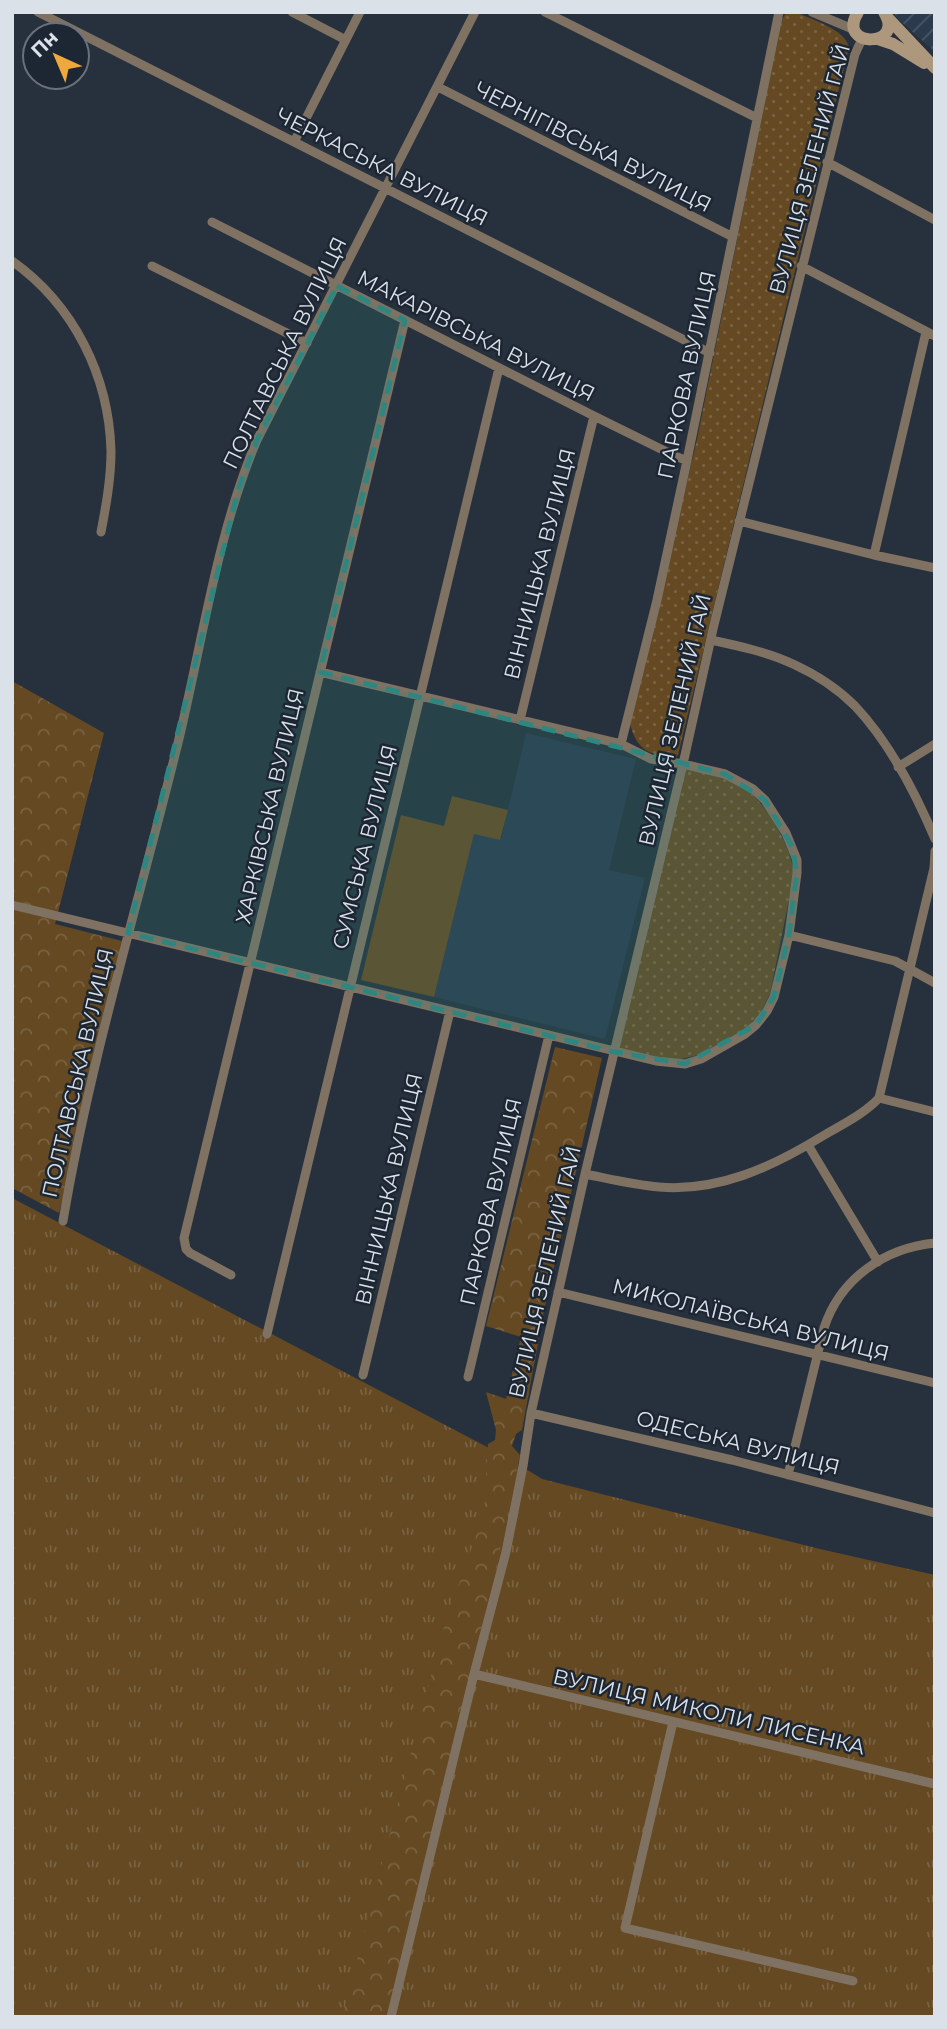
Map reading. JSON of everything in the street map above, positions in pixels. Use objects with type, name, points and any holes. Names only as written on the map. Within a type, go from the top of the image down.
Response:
[{"type":"main road","points":[[858,13],[855,18],[859,34],[873,41],[888,29],[885,15]]},
{"type":"main road","points":[[885,15],[935,68]]},
{"type":"main road","points":[[878,39],[893,44],[935,68]]},
{"type":"street","name":"ЧЕРКАСЬКА ВУЛИЦЯ","points":[[38,12],[710,353]]},
{"type":"street","points":[[292,12],[346,40]]},
{"type":"street","points":[[295,142],[360,12]]},
{"type":"street","name":"ПОЛТАВСЬКА ВУЛИЦЯ","points":[[63,1221],[71,1171],[238,490],[257,440],[475,12]]},
{"type":"street","points":[[545,12],[757,118]]},
{"type":"street","name":"ПАРКОВА ВУЛИЦЯ","points":[[621,744],[657,600],[779,12]]},
{"type":"street","points":[[812,12],[859,34]]},
{"type":"street","points":[[831,20],[858,13]]},
{"type":"street","name":"ВУЛИЦЯ ЗЕЛЕНИЙ ГАЙ","points":[[391,2017],[506,1552],[531,1413],[585,1174],[684,764],[739,521],[859,34]]},
{"type":"street","name":"ЧЕРНІГІВСЬКА ВУЛИЦЯ","points":[[438,87],[733,237]]},
{"type":"street","points":[[827,162],[935,220]]},
{"type":"street","name":"МАКАРІВСЬКА ВУЛИЦЯ","points":[[212,222],[687,461]]},
{"type":"street","points":[[12,261],[56,303],[72,323],[96,369],[106,406],[111,452],[102,532]]},
{"type":"street","points":[[152,266],[307,343]]},
{"type":"street","points":[[802,266],[930,334],[874,555]]},
{"type":"street","name":"ХАРКІВСЬКА ВУЛИЦЯ","points":[[231,1275],[190,1253],[186,1249],[184,1238],[286,805],[405,320]]},
{"type":"street","name":"СУМСЬКА ВУЛИЦЯ","points":[[267,1334],[499,368]]},
{"type":"street","name":"ВІННИЦЬКА ВУЛИЦЯ","points":[[520,720],[594,416]]},
{"type":"street","points":[[739,521],[935,568]]},
{"type":"street","points":[[711,640],[773,656],[817,677],[853,704],[898,767],[935,839]]},
{"type":"street","name":"ПОЛТАВСЬКА ВУЛИЦЯ","points":[[12,905],[656,1061],[685,1064],[708,1055],[745,1034],[767,1011],[774,997],[789,935],[797,860],[776,815],[754,789],[725,774],[651,759],[621,744],[320,672]]},
{"type":"street","points":[[898,767],[935,744]]},
{"type":"street","points":[[585,1174],[660,1187],[705,1186],[727,1181],[751,1173],[808,1145],[861,1114],[879,1098],[934,868],[935,851]]},
{"type":"street","points":[[789,935],[895,961],[935,983]]},
{"type":"street","name":"ВІННИЦЬКА ВУЛИЦЯ","points":[[363,1374],[450,1011]]},
{"type":"street","name":"ПАРКОВА ВУЛИЦЯ","points":[[468,1377],[549,1035]]},
{"type":"street","points":[[879,1098],[935,1112]]},
{"type":"street","points":[[808,1145],[878,1262]]},
{"type":"street","points":[[788,1475],[830,1310],[838,1296],[858,1275],[878,1262],[908,1248],[935,1243]]},
{"type":"street","name":"МИКОЛАЇВСЬКА ВУЛИЦЯ","points":[[558,1292],[935,1382]]},
{"type":"street","name":"ОДЕСЬКА ВУЛИЦЯ","points":[[531,1413],[935,1513]]},
{"type":"street","name":"ВУЛИЦЯ МИКОЛИ ЛИСЕНКА","points":[[474,1674],[935,1784]]},
{"type":"street","points":[[673,1722],[625,1928],[853,1981]]},
{"type":"highlighted area","points":[[337,286],[405,320],[320,672],[725,774],[765,800],[792,846],[797,873],[789,935],[774,997],[756,1025],[685,1064],[615,1052],[128,933],[238,490],[257,440]]},
{"type":"shaded area","points":[[893,12],[935,12],[935,52],[898,19]]},
{"type":"shaded area","points":[[526,733],[636,759],[609,870],[645,878],[605,1039],[434,997],[474,833],[501,839]]},
{"type":"green space","points":[[796,12],[835,30],[849,47],[675,759],[644,749],[636,740],[630,724],[697,439],[781,21],[786,13]]},
{"type":"green space","points":[[12,681],[104,733],[55,924],[122,941],[59,1213],[12,1188]]},
{"type":"green space","points":[[683,764],[726,774],[749,791],[779,832],[794,874],[770,994],[762,1010],[748,1027],[698,1055],[677,1060],[615,1052]]},
{"type":"green space","points":[[452,796],[508,810],[500,840],[474,834],[434,997],[361,980],[401,815],[444,826]]},
{"type":"green space","points":[[555,1047],[602,1058],[544,1311],[522,1430],[516,1434],[512,1446],[520,1455],[492,1588],[387,2017],[342,2017],[443,1630],[484,1513],[488,1444],[495,1440],[496,1430],[486,1392],[506,1399],[521,1337],[486,1326]]},
{"type":"green space","points":[[12,1198],[510,1459],[542,1479],[935,1575],[935,2017],[12,2017]]}]
